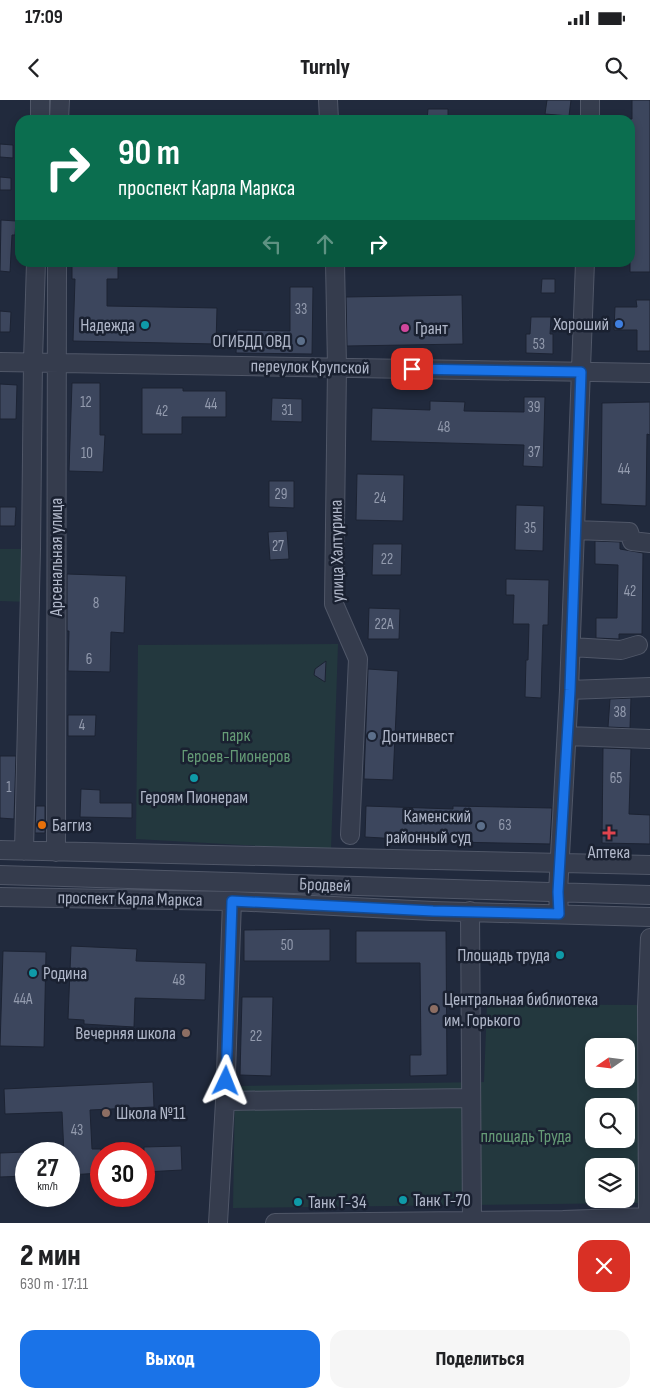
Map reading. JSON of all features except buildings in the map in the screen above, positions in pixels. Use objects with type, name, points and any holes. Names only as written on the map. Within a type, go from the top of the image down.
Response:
[{"type":"street","points":[[40,100],[40,115]]},
{"type":"street","points":[[60,100],[60,115]]},
{"type":"street","points":[[328,100],[329,115]]},
{"type":"street","points":[[590,100],[590,115]]},
{"type":"street","name":"Арсенальная улица","points":[[24,851],[31,549],[32,362],[36,267]]},
{"type":"street","name":"Арсенальная улица","points":[[56,852],[57,267]]},
{"type":"street","name":"улица Халтурина","points":[[335,267],[337,367],[334,604],[358,659],[350,835]]},
{"type":"street","points":[[559,914],[558,892],[570,690],[585,267]]},
{"type":"street","name":"переулок Крупской","points":[[0,362],[650,372]]},
{"type":"street","points":[[575,530],[629,532],[632,542],[650,543]]},
{"type":"street","points":[[571,648],[621,650],[638,644]]},
{"type":"street","points":[[570,690],[650,687]]},
{"type":"street","points":[[567,736],[650,739]]},
{"type":"street","points":[[0,850],[650,865]]},
{"type":"street","name":"Бродвей","points":[[0,876],[650,895]]},
{"type":"street","name":"проспект Карла Маркса","points":[[0,896],[232,901],[424,910],[650,917]]},
{"type":"street","points":[[218,1223],[226,1101],[232,901]]},
{"type":"street","points":[[470,911],[472,1221]]},
{"type":"street","points":[[275,1223],[563,1220],[649,1217],[647,1007],[650,938]]},
{"type":"street","points":[[226,1101],[471,1098]]},
{"type":"green space","points":[[0,549],[31,549],[29,602],[0,601]]},
{"type":"green space","name":"парк Героев-Пионеров","points":[[338,644],[331,850],[136,839],[138,645]]},
{"type":"green space","name":"площадь Труда","points":[[487,1004],[638,1005],[638,1203],[635,1203],[635,1158],[585,1158],[585,1204],[233,1208],[235,1086],[484,1082]]},
{"type":"place","name":"Хороший","points":[[619,324]]},
{"type":"place","name":"Надежда","points":[[145,325]]},
{"type":"place","name":"Грант","points":[[405,328]]},
{"type":"place","name":"ОГИБДД ОВД","points":[[301,341]]},
{"type":"place","name":"Донтинвест","points":[[372,736]]},
{"type":"place","name":"Героям Пионерам","points":[[194,778]]},
{"type":"place","name":"Баггиз","points":[[42,825]]},
{"type":"place","name":"Каменский районный суд","points":[[481,826]]},
{"type":"place","name":"Аптека","points":[[609,833]]},
{"type":"place","name":"Площадь труда","points":[[560,955]]},
{"type":"place","name":"Родина","points":[[33,973]]},
{"type":"place","name":"Центральная библиотека им. Горького","points":[[434,1009]]},
{"type":"place","name":"Вечерняя школа","points":[[186,1033]]},
{"type":"place","name":"Школа №11","points":[[106,1113]]},
{"type":"place","name":"Танк Т-70","points":[[403,1200]]},
{"type":"place","name":"Танк Т-34","points":[[298,1202]]},
{"type":"route","points":[[226,1081],[232,901],[433,911],[559,914],[558,892],[570,690],[581,372],[412,369]]}]
